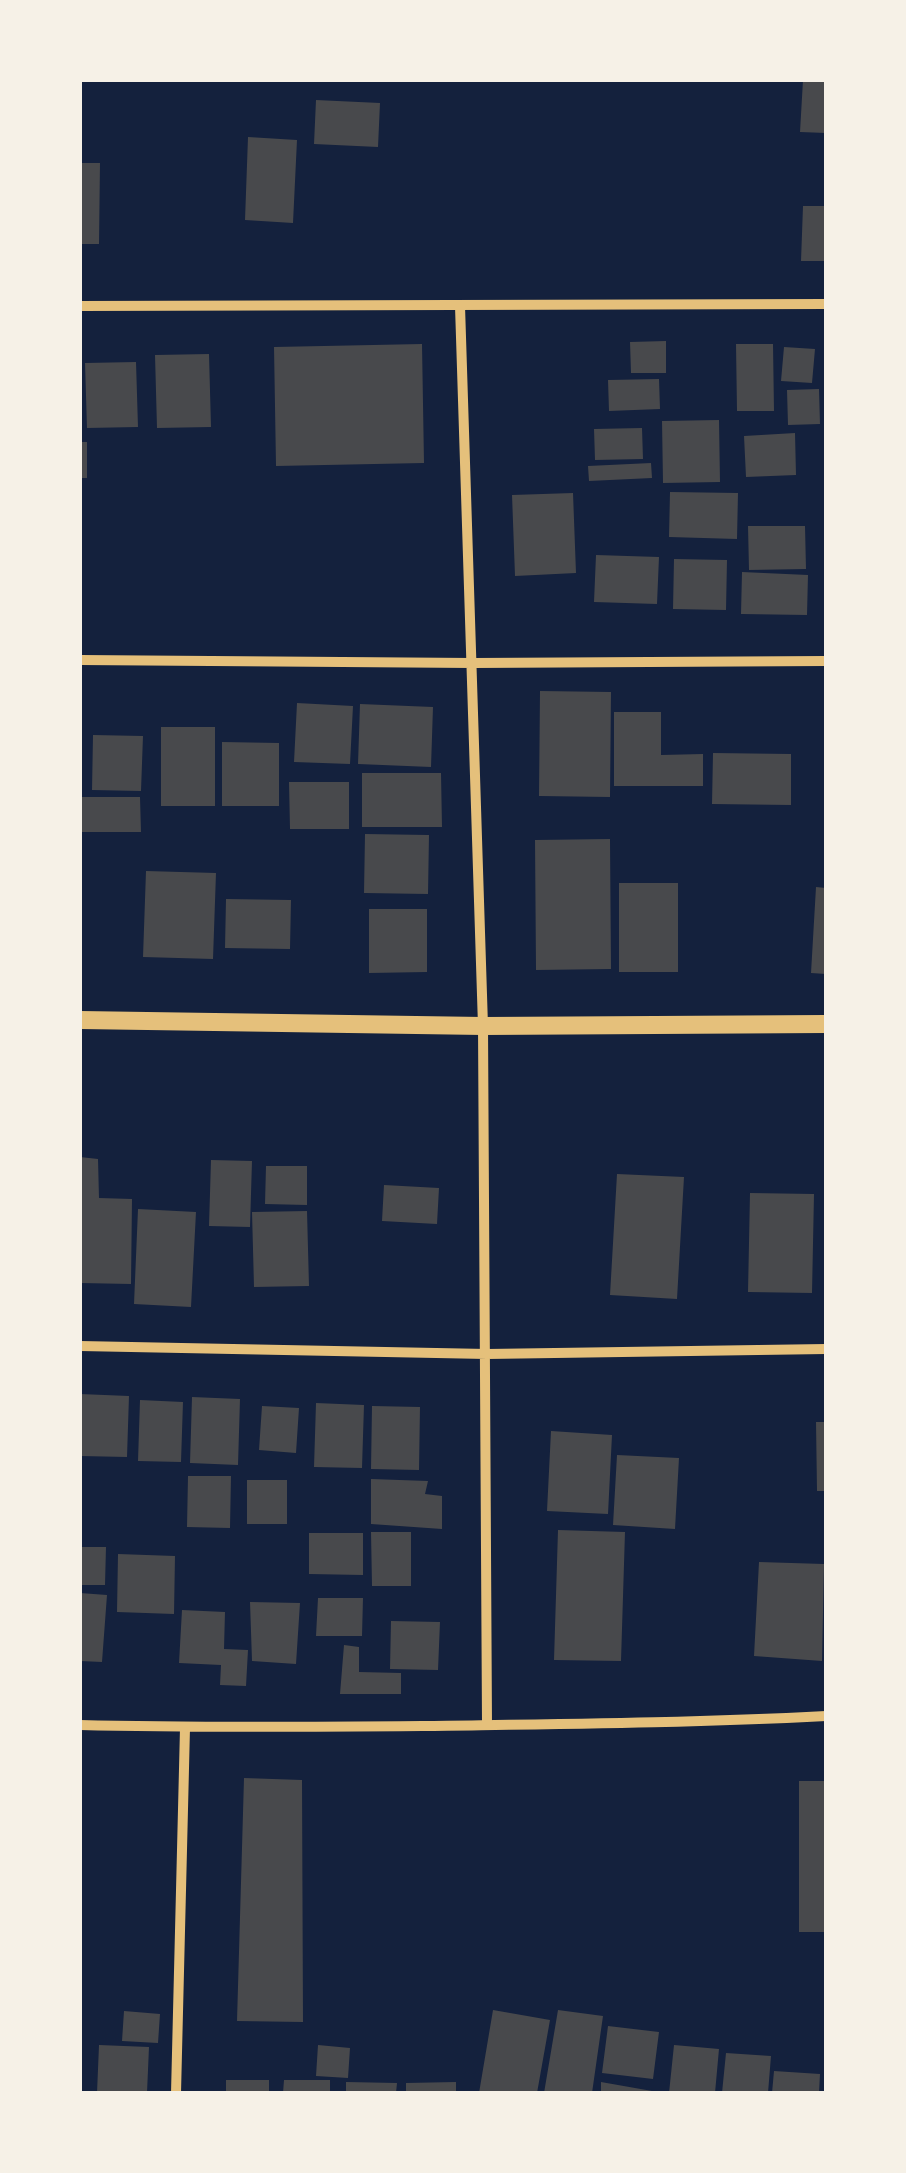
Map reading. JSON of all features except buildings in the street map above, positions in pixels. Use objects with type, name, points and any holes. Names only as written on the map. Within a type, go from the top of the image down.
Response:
[{"type":"street","points":[[80,306],[826,304]]},
{"type":"street","points":[[460,306],[484,1026],[488,1725]]},
{"type":"street","points":[[80,660],[473,664],[826,661]]},
{"type":"street","points":[[80,1020],[484,1026],[826,1024]]},
{"type":"street","points":[[80,1346],[487,1354],[826,1349]]},
{"type":"street","points":[[80,1725],[488,1725],[715,1722],[826,1716]]},
{"type":"street","points":[[176,2093],[186,1728]]}]
